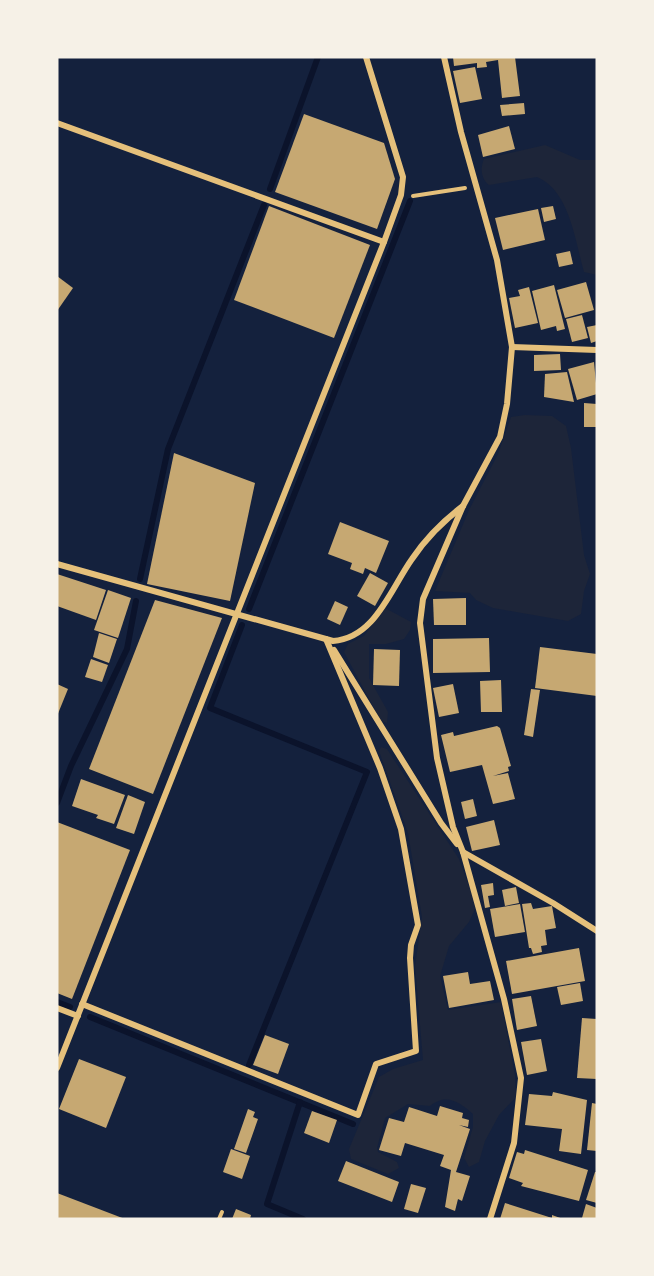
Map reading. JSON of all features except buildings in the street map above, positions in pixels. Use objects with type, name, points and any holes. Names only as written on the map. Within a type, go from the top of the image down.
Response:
[{"type":"street","points":[[57,1068],[400,198],[403,177],[366,57]]},
{"type":"street","points":[[444,57],[497,260],[512,347],[507,404],[500,437],[464,506],[423,599],[420,623],[437,758],[453,827],[463,852],[504,999],[521,1078],[514,1143],[490,1219]]},
{"type":"street","points":[[57,123],[384,242]]},
{"type":"street","points":[[512,347],[597,350]]},
{"type":"street","points":[[57,564],[326,639],[344,641],[358,635],[372,622],[427,539],[443,521],[464,506]]},
{"type":"street","points":[[326,639],[441,823],[463,852],[554,903],[597,931]]},
{"type":"street","points":[[82,1004],[358,1115],[376,1064],[416,1052],[410,958],[411,945],[418,925],[401,829],[380,768],[326,639]]},
{"type":"street","points":[[57,1008],[78,1016]]},
{"type":"path","points":[[400,198],[477,186]]},
{"type":"path","points":[[219,1219],[222,1212]]},
{"type":"shaded area","points":[[545,145],[580,160],[597,160],[597,275],[584,272],[570,218],[557,193],[548,184],[537,177],[489,185],[483,177],[484,159]]},
{"type":"shaded area","points":[[552,416],[566,426],[571,448],[584,555],[590,574],[584,591],[581,614],[568,621],[493,608],[476,600],[470,593],[435,591],[469,510],[498,454],[511,417]]},
{"type":"shaded area","points":[[385,608],[411,622],[410,630],[404,639],[386,644],[369,644],[369,678],[388,712],[387,723],[381,721],[344,652],[348,644],[364,636]]},
{"type":"shaded area","points":[[381,747],[387,749],[459,859],[473,897],[475,909],[469,922],[449,946],[440,976],[448,1010],[501,1002],[515,1075],[516,1097],[499,1115],[485,1141],[479,1162],[469,1167],[464,1158],[473,1127],[473,1114],[458,1103],[447,1100],[430,1106],[408,1104],[385,1118],[378,1152],[397,1162],[399,1168],[388,1174],[351,1159],[349,1149],[379,1077],[393,1069],[423,1060],[415,966],[422,917],[408,833],[379,751]]},
{"type":"waterway","points":[[270,189],[318,57]]},
{"type":"waterway","points":[[249,609],[410,201]]},
{"type":"waterway","points":[[140,579],[168,449],[264,205]]},
{"type":"waterway","points":[[57,803],[71,766],[127,649],[136,601]]},
{"type":"waterway","points":[[242,625],[210,708],[367,772],[249,1065]]},
{"type":"waterway","points":[[57,1002],[70,1007]]},
{"type":"waterway","points":[[90,1017],[353,1124]]},
{"type":"waterway","points":[[300,1102],[267,1204],[303,1219]]}]
